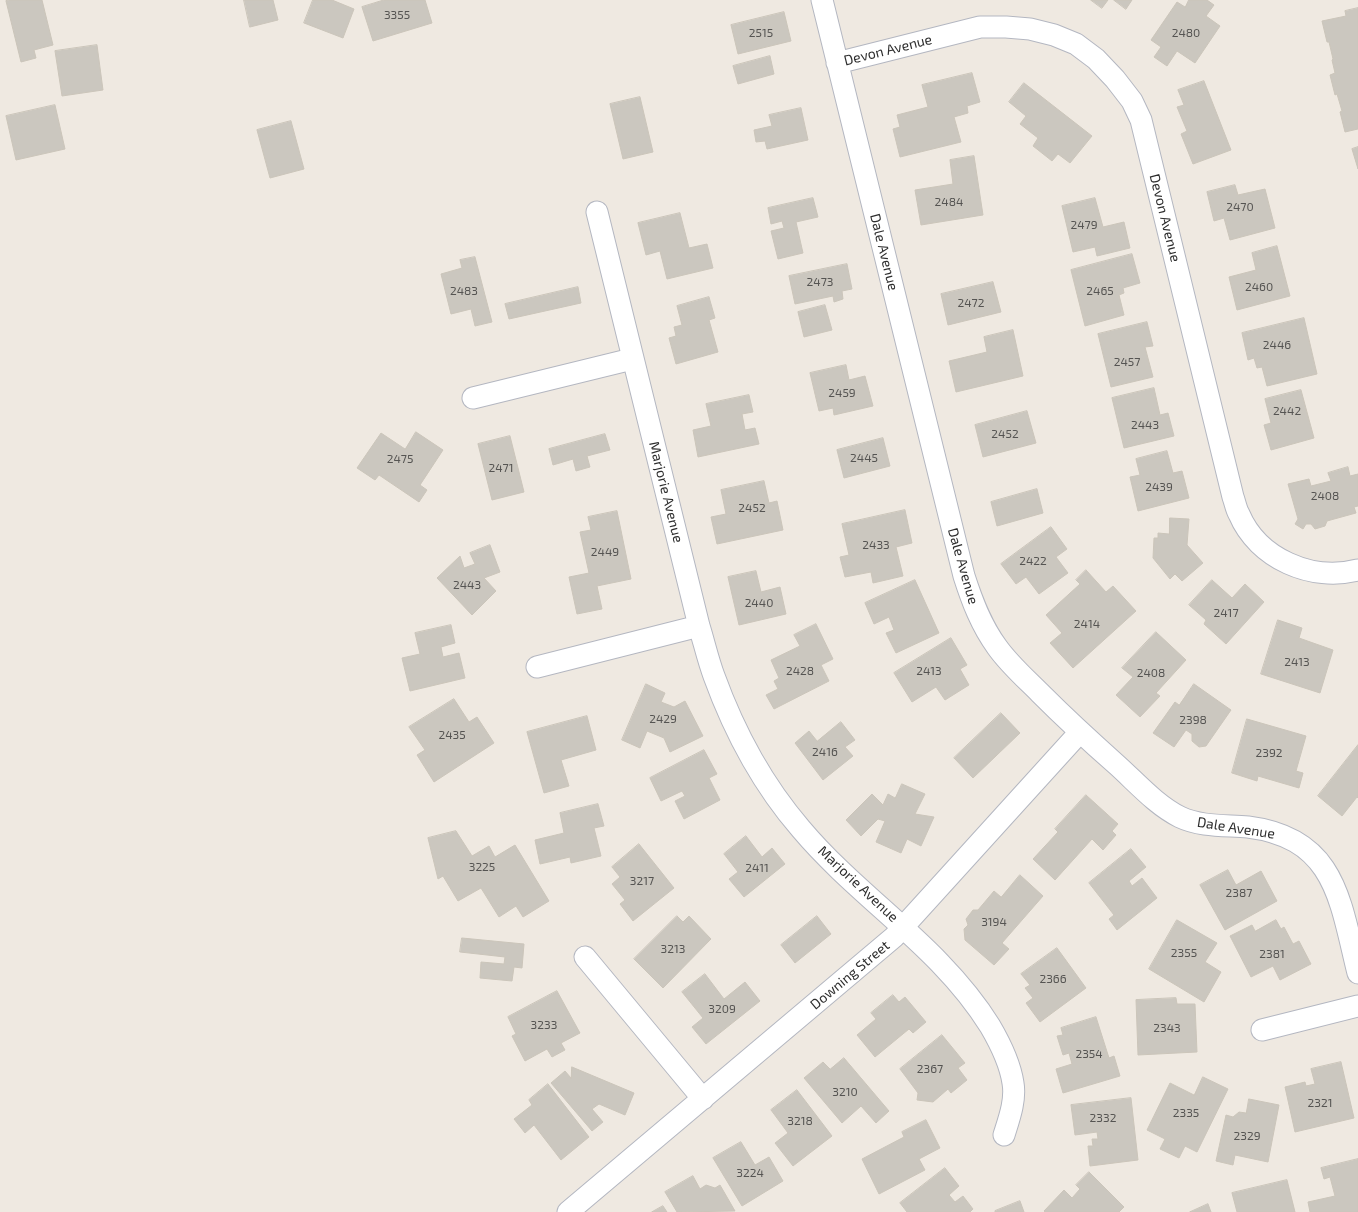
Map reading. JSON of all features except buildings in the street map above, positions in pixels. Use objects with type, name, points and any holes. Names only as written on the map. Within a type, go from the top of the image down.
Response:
[{"type":"street","name":"Dale Avenue","points":[[822,0],[962,568],[971,599],[982,623],[996,646],[1008,660],[1080,732],[1163,807],[1181,817],[1200,823],[1269,831],[1292,839],[1309,851],[1325,868],[1336,889],[1358,973]]},
{"type":"street","name":"Devon Avenue","points":[[837,63],[980,28],[1006,27],[1030,29],[1054,35],[1076,44],[1096,59],[1115,79],[1132,101],[1141,120],[1233,496],[1239,515],[1259,544],[1275,557],[1296,567],[1316,573],[1337,574],[1358,570]]},
{"type":"street","name":"Marjorie Avenue","points":[[598,212],[632,359],[699,626],[714,675],[726,707],[757,766],[777,798],[800,829],[828,858],[904,927],[943,966],[968,996],[997,1038],[1009,1065],[1014,1084],[1012,1104],[1004,1134]]},
{"type":"street","points":[[473,398],[632,359]]},
{"type":"street","points":[[537,667],[699,626]]},
{"type":"street","name":"Downing Street","points":[[568,1212],[882,949],[904,927],[1080,732]]},
{"type":"street","points":[[585,957],[703,1099]]},
{"type":"street","points":[[1262,1030],[1358,1006]]}]
